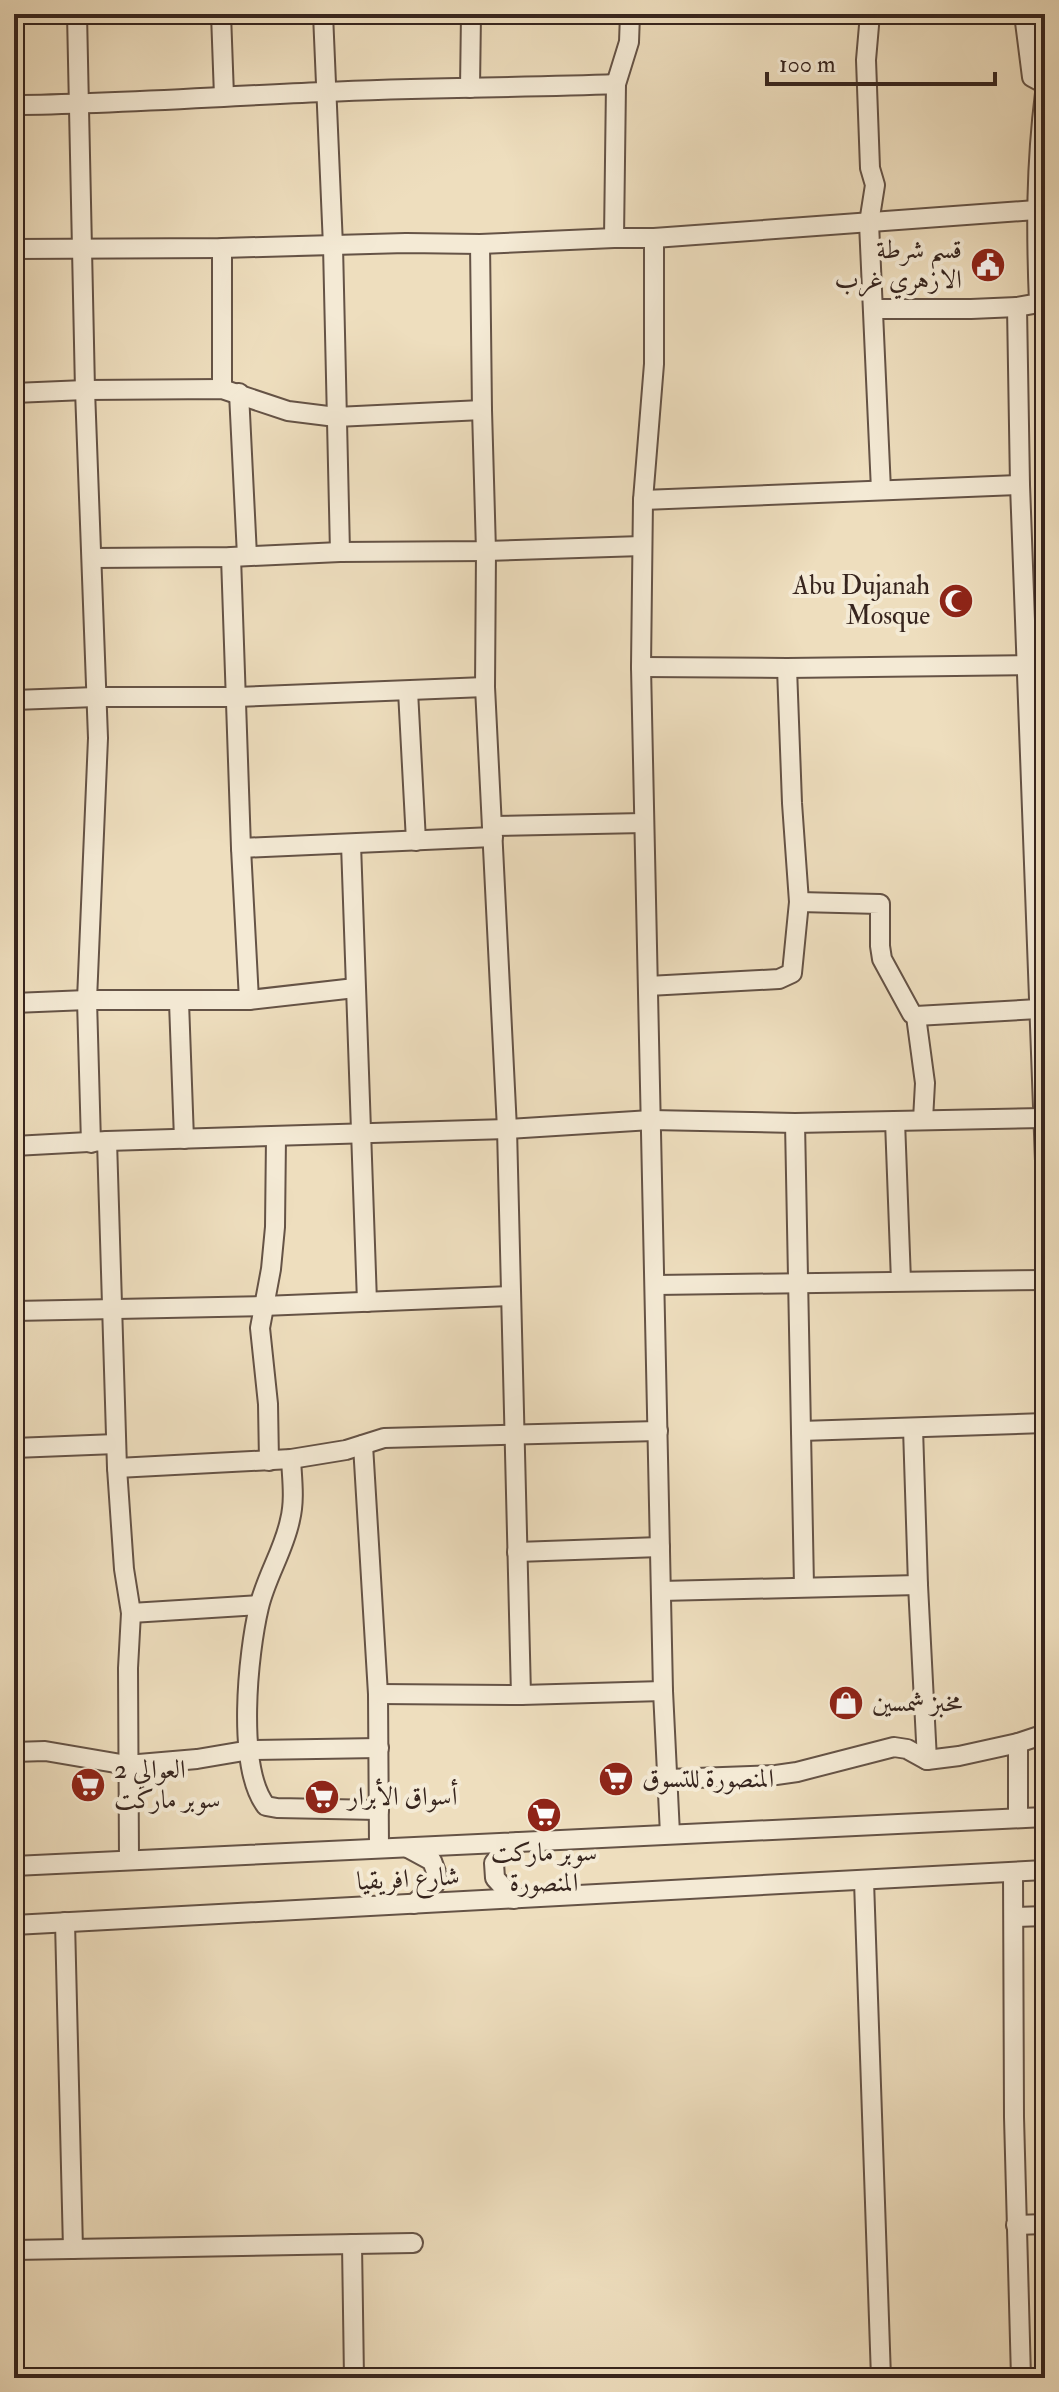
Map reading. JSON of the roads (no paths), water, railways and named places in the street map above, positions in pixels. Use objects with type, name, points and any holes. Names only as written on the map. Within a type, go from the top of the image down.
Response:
[{"type":"street","points":[[77,14],[85,390],[98,738],[87,1000],[112,1310],[124,1569],[131,1613],[127,1765],[129,1860]]},
{"type":"street","points":[[221,14],[224,96]]},
{"type":"street","points":[[323,14],[333,246],[340,552]]},
{"type":"street","points":[[470,88],[471,14]]},
{"type":"street","points":[[614,238],[616,84],[629,42],[630,14]]},
{"type":"street","points":[[870,14],[866,60],[870,168],[875,185],[869,223],[881,490]]},
{"type":"street","points":[[1024,14],[1032,77],[1045,84]]},
{"type":"street","points":[[14,105],[327,91],[616,84]]},
{"type":"street","points":[[874,309],[971,309],[1042,303],[1036,210],[1045,93]]},
{"type":"street","points":[[14,249],[480,244],[654,238],[1036,210]]},
{"type":"street","points":[[654,238],[654,364],[643,500],[641,667],[663,1691],[670,1834]]},
{"type":"street","points":[[480,244],[486,551],[485,687],[507,1129],[521,1695]]},
{"type":"street","points":[[222,248],[239,557],[236,697],[249,1000]]},
{"type":"street","points":[[1017,307],[1020,485],[1036,665],[1042,981],[1038,1009],[1045,1161]]},
{"type":"street","points":[[14,393],[230,391],[288,411],[336,417],[482,410]]},
{"type":"street","points":[[643,500],[1020,485]]},
{"type":"street","points":[[92,558],[642,546]]},
{"type":"street","points":[[641,667],[1036,665]]},
{"type":"street","points":[[648,986],[779,979],[789,976],[793,969],[799,902],[787,668]]},
{"type":"street","points":[[14,700],[236,697],[485,687]]},
{"type":"street","points":[[408,691],[416,841]]},
{"type":"street","points":[[241,848],[416,841],[493,832],[644,823]]},
{"type":"street","points":[[351,844],[367,1302]]},
{"type":"street","points":[[799,902],[880,904],[882,959],[912,1014],[916,1016],[1038,1009]]},
{"type":"street","points":[[14,1003],[249,1000],[355,988]]},
{"type":"street","points":[[179,1002],[184,1139]]},
{"type":"street","points":[[916,1016],[925,1083],[923,1120]]},
{"type":"street","points":[[14,1146],[507,1129],[651,1120],[795,1123],[1043,1118]]},
{"type":"street","points":[[895,1121],[901,1281]]},
{"type":"street","points":[[795,1123],[804,1586]]},
{"type":"street","points":[[269,1461],[268,1404],[261,1341],[263,1306],[273,1248],[276,1137]]},
{"type":"street","points":[[656,1285],[1045,1280]]},
{"type":"street","points":[[14,1311],[263,1306],[511,1296]]},
{"type":"street","points":[[801,1431],[1045,1423]]},
{"type":"street","points":[[913,1428],[927,1760]]},
{"type":"street","points":[[117,1468],[291,1459],[346,1450],[384,1438],[658,1431]]},
{"type":"street","points":[[14,1448],[116,1444]]},
{"type":"street","points":[[363,1445],[378,1694],[379,1847]]},
{"type":"street","points":[[291,1459],[291,1518],[259,1605],[246,1693],[250,1750],[258,1796],[266,1806],[277,1808],[379,1810]]},
{"type":"street","points":[[517,1552],[660,1547]]},
{"type":"street","points":[[661,1591],[918,1585]]},
{"type":"street","points":[[131,1613],[259,1605]]},
{"type":"street","points":[[378,1694],[521,1695],[663,1691]]},
{"type":"street","points":[[668,1779],[787,1774],[894,1747],[907,1749],[927,1760],[959,1756],[1045,1734]]},
{"type":"street","points":[[1018,1743],[1018,1818]]},
{"type":"street","points":[[14,1752],[45,1751],[127,1765],[197,1759],[250,1750],[379,1748]]},
{"type":"street","name":"شارع افريقيا","points":[[14,1866],[1045,1817]]},
{"type":"street","points":[[514,1899],[495,1878],[494,1863],[503,1852],[521,1841]]},
{"type":"street","points":[[405,1847],[426,1856],[432,1861],[436,1872],[435,1884],[414,1904]]},
{"type":"street","name":"شارع افريقيا","points":[[14,1925],[1045,1870]]},
{"type":"street","points":[[1013,1872],[1016,2225],[1021,2378]]},
{"type":"street","points":[[864,1881],[881,2378]]},
{"type":"street","points":[[1014,1917],[1045,1916]]},
{"type":"street","points":[[65,1922],[73,2249]]},
{"type":"street","points":[[1016,2225],[1045,2224]]},
{"type":"street","points":[[14,2250],[413,2243]]},
{"type":"street","points":[[352,2244],[354,2378]]},
{"type":"place","name":"قسم شرطة الازهري غرب","points":[[988,265]]},
{"type":"place","name":"Abu Dujanah Mosque","points":[[956,601]]},
{"type":"place","name":"مخبز شمسين","points":[[846,1703]]},
{"type":"place","name":"المنصورة للتسوق","points":[[616,1779]]},
{"type":"place","name":"العوالي 2 سوبر ماركت","points":[[88,1785]]},
{"type":"place","name":"أسواق الأبرار","points":[[322,1797]]},
{"type":"place","name":"سوبر ماركت المنصورة","points":[[544,1815]]}]
